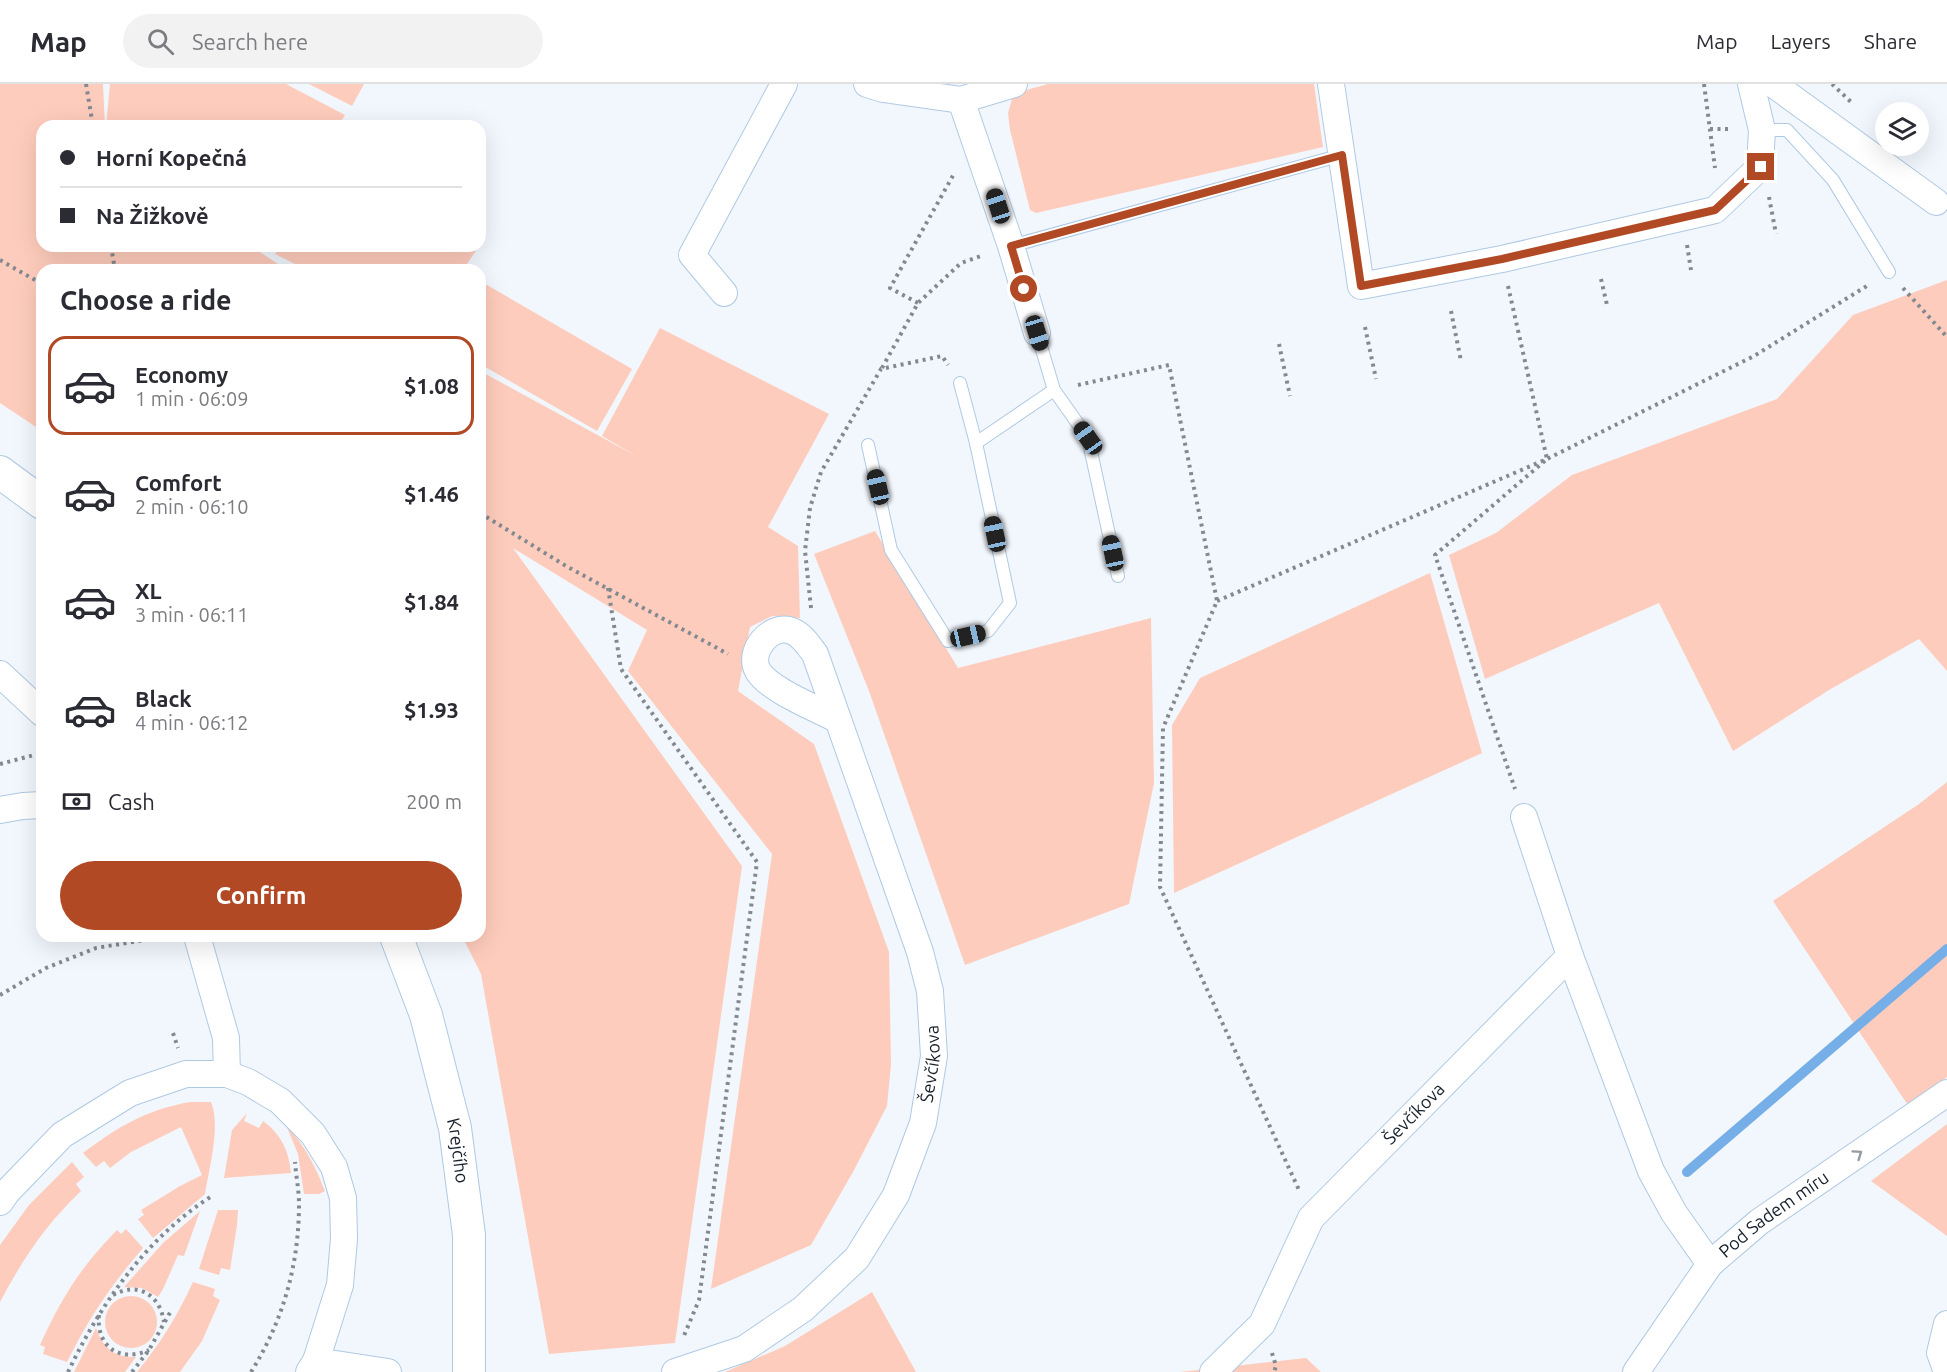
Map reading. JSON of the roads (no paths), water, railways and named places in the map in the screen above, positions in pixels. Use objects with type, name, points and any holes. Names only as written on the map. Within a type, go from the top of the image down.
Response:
[{"type":"street","points":[[724,293],[692,255],[784,84]]},
{"type":"street","points":[[867,84],[884,89],[961,100],[1014,84]]},
{"type":"street","points":[[1331,84],[1361,286],[1502,259],[1715,210],[1761,167],[1762,130],[1751,84]]},
{"type":"street","points":[[1773,84],[1936,202]]},
{"type":"street","points":[[961,100],[1011,246],[1037,333]]},
{"type":"street","points":[[0,471],[36,498]]},
{"type":"street","name":"Ševčíkova","points":[[675,1372],[744,1348],[803,1309],[857,1258],[896,1195],[923,1123],[934,1056],[930,991],[920,952],[815,654],[792,631],[781,629],[771,633],[759,647],[755,659],[758,670],[769,683],[838,720]]},
{"type":"street","points":[[0,674],[36,707]]},
{"type":"street","points":[[0,810],[36,805]]},
{"type":"street","points":[[1524,818],[1570,956],[1651,1171],[1674,1213],[1710,1264]]},
{"type":"street","points":[[199,942],[226,1038],[227,1074]]},
{"type":"street","name":"Krejčího","points":[[398,942],[426,1015],[455,1128],[469,1235],[469,1372]]},
{"type":"street","name":"Ševčíkova","points":[[1213,1372],[1262,1324],[1311,1218],[1570,956]]},
{"type":"street","points":[[0,1202],[62,1135],[130,1093],[186,1074],[227,1074],[248,1082],[280,1101],[313,1134],[334,1167],[343,1198],[344,1239],[340,1285],[312,1367],[388,1372]]},
{"type":"street","name":"Pod Sadem míru","points":[[1636,1372],[1710,1264],[1759,1222],[1947,1093]]},
{"type":"street","points":[[1947,1324],[1940,1353],[1947,1372]]},
{"type":"lane","points":[[1762,130],[1787,130],[1833,180],[1889,272]]},
{"type":"lane","points":[[1011,246],[1342,155]]},
{"type":"lane","points":[[1037,333],[1054,390],[1088,438],[1118,576]]},
{"type":"lane","points":[[868,446],[891,550],[948,641],[988,631],[1010,603],[976,443],[960,383]]},
{"type":"lane","points":[[976,443],[1054,390]]},
{"type":"waterway","points":[[1687,1172],[1947,949]]}]
